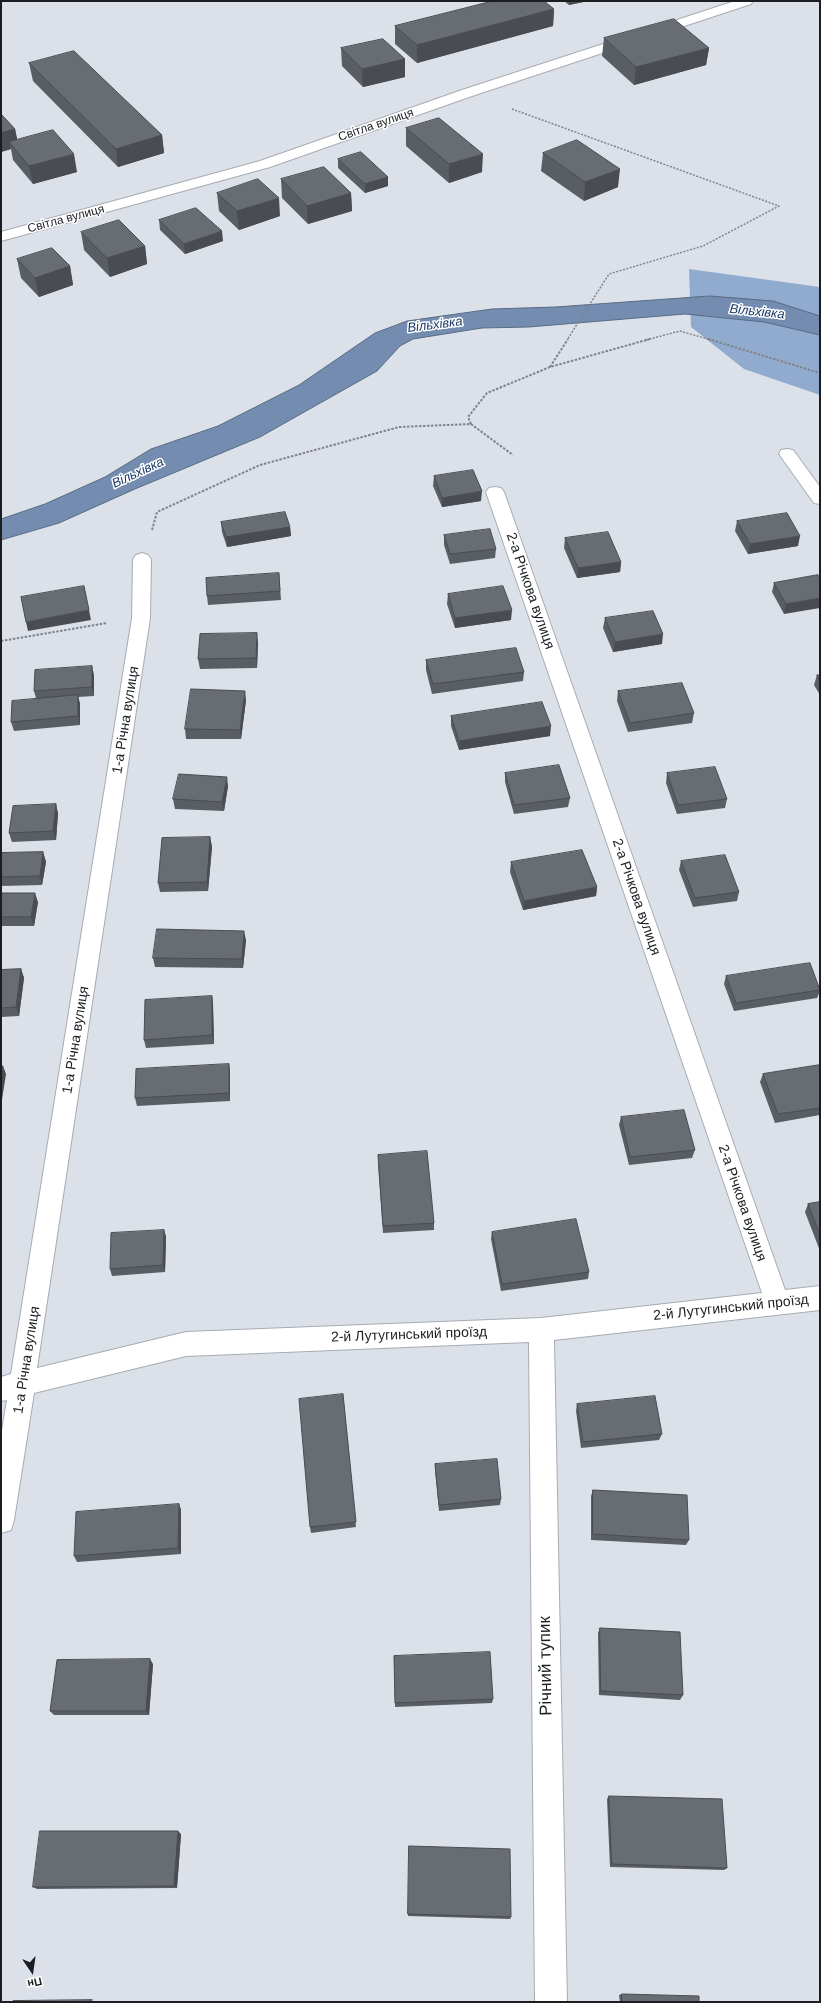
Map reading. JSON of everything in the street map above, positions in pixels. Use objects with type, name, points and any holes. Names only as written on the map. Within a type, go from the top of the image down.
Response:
[{"type":"street","name":"Світла вулиця","points":[[1,237],[264,164],[467,93],[748,1]]},
{"type":"street","points":[[787,454],[811,484],[820,499]]},
{"type":"street","name":"2-а Річкова вулиця","points":[[495,492],[777,1302]]},
{"type":"street","name":"1-а Річна вулиця","points":[[1,1520],[12,1387],[141,618],[142,559]]},
{"type":"street","name":"2-й Лутугинський проїзд","points":[[12,1387],[186,1344],[540,1330],[820,1298]]},
{"type":"street","name":"Річний тупик","points":[[540,1330],[551,2002]]},
{"type":"path","points":[[467,93],[779,206],[703,246],[609,274],[550,367]]},
{"type":"path","points":[[513,455],[471,424],[468,417],[487,393],[550,367],[680,331],[820,373]]},
{"type":"path","points":[[142,559],[157,512],[260,465],[399,426],[471,424]]},
{"type":"path","points":[[1,641],[141,618]]},
{"type":"shaded area","points":[[689,269],[820,287],[820,395],[744,369],[691,327]]},
{"type":"water","name":"Вільхівка","points":[[710,296],[773,301],[820,316],[820,335],[764,322],[685,314],[529,327],[482,328],[413,339],[400,346],[377,371],[260,437],[135,489],[59,523],[1,540],[1,519],[45,504],[105,477],[151,449],[218,426],[299,385],[375,333],[407,321],[492,309],[555,307]]},
{"type":"building","points":[[493,1],[544,1],[554,9],[417,45],[395,26]]},
{"type":"building","points":[[674,19],[709,48],[636,67],[604,38]]},
{"type":"building","points":[[383,39],[405,59],[362,69],[341,48]]},
{"type":"building","points":[[74,51],[162,135],[116,149],[29,63]]},
{"type":"building","points":[[1,114],[15,129],[1,133]]},
{"type":"building","points":[[439,118],[483,154],[449,164],[406,128]]},
{"type":"building","points":[[53,130],[74,154],[29,166],[9,142]]},
{"type":"building","points":[[577,140],[620,169],[585,182],[543,153]]},
{"type":"building","points":[[361,152],[388,177],[365,184],[338,159]]},
{"type":"building","points":[[324,167],[351,193],[307,206],[281,179]]},
{"type":"building","points":[[258,179],[279,198],[237,211],[217,193]]},
{"type":"building","points":[[196,208],[222,231],[184,244],[159,220]]},
{"type":"building","points":[[119,220],[145,246],[107,258],[81,232]]},
{"type":"building","points":[[52,248],[70,266],[35,278],[17,259]]},
{"type":"building","points":[[473,470],[482,491],[442,498],[434,476]]},
{"type":"building","points":[[285,512],[290,527],[226,537],[221,522]]},
{"type":"building","points":[[787,513],[800,536],[750,544],[737,521]]},
{"type":"building","points":[[490,529],[496,549],[450,554],[444,535]]},
{"type":"building","points":[[608,532],[621,562],[578,568],[565,538]]},
{"type":"building","points":[[279,573],[280,591],[207,596],[206,578]]},
{"type":"building","points":[[818,575],[820,579],[820,598],[786,604],[774,583]]},
{"type":"building","points":[[84,586],[89,610],[26,622],[21,597]]},
{"type":"building","points":[[503,586],[512,610],[455,618],[448,594]]},
{"type":"building","points":[[653,611],[663,634],[615,642],[605,618]]},
{"type":"building","points":[[257,633],[256,658],[198,659],[200,634]]},
{"type":"building","points":[[516,648],[524,672],[433,684],[426,660]]},
{"type":"building","points":[[92,666],[92,687],[34,691],[35,670]]},
{"type":"building","points":[[682,683],[694,713],[630,723],[618,691]]},
{"type":"building","points":[[191,689],[245,691],[240,730],[185,729]]},
{"type":"building","points":[[78,695],[78,716],[11,722],[12,701]]},
{"type":"building","points":[[542,702],[551,726],[459,741],[451,716]]},
{"type":"building","points":[[559,765],[570,798],[514,805],[505,773]]},
{"type":"building","points":[[715,767],[727,799],[678,805],[667,773]]},
{"type":"building","points":[[179,774],[227,777],[222,802],[173,799]]},
{"type":"building","points":[[56,804],[53,831],[9,833],[13,806]]},
{"type":"building","points":[[210,837],[207,882],[158,883],[162,838]]},
{"type":"building","points":[[582,850],[597,887],[524,901],[511,862]]},
{"type":"building","points":[[43,852],[40,876],[1,877],[1,853]]},
{"type":"building","points":[[725,855],[739,892],[695,898],[681,861]]},
{"type":"building","points":[[1,893],[35,893],[31,917],[1,917]]},
{"type":"building","points":[[157,929],[244,931],[242,959],[153,958]]},
{"type":"building","points":[[810,963],[820,990],[736,1003],[726,976]]},
{"type":"building","points":[[21,969],[16,1007],[1,1008],[1,970]]},
{"type":"building","points":[[212,996],[212,1035],[144,1040],[145,1000]]},
{"type":"building","points":[[229,1064],[229,1093],[135,1098],[136,1069]]},
{"type":"building","points":[[820,1065],[820,1108],[778,1114],[763,1074]]},
{"type":"building","points":[[1,1066],[3,1066],[1,1077]]},
{"type":"building","points":[[684,1110],[695,1150],[630,1157],[621,1117]]},
{"type":"building","points":[[427,1151],[434,1223],[383,1226],[378,1155]]},
{"type":"building","points":[[820,1202],[820,1235],[808,1204]]},
{"type":"building","points":[[576,1219],[589,1272],[502,1284],[492,1232]]},
{"type":"building","points":[[164,1230],[163,1265],[110,1269],[111,1233]]},
{"type":"building","points":[[343,1394],[356,1522],[310,1527],[299,1399]]},
{"type":"building","points":[[655,1396],[662,1434],[583,1442],[577,1404]]},
{"type":"building","points":[[497,1459],[501,1499],[439,1505],[435,1464]]},
{"type":"building","points":[[593,1490],[687,1495],[689,1540],[593,1534]]},
{"type":"building","points":[[179,1504],[178,1548],[74,1556],[76,1512]]},
{"type":"building","points":[[600,1628],[680,1632],[683,1695],[601,1691]]},
{"type":"building","points":[[490,1652],[493,1699],[395,1703],[394,1656]]},
{"type":"building","points":[[150,1659],[146,1711],[50,1711],[57,1660]]},
{"type":"building","points":[[609,1796],[722,1799],[727,1868],[612,1864]]},
{"type":"building","points":[[40,1831],[178,1831],[174,1886],[33,1887]]},
{"type":"building","points":[[409,1846],[510,1849],[511,1917],[408,1914]]},
{"type":"building","points":[[622,1994],[699,1996],[699,2002],[622,2002]]},
{"type":"building","points":[[92,2000],[91,2002],[13,2002],[13,2001]]}]
